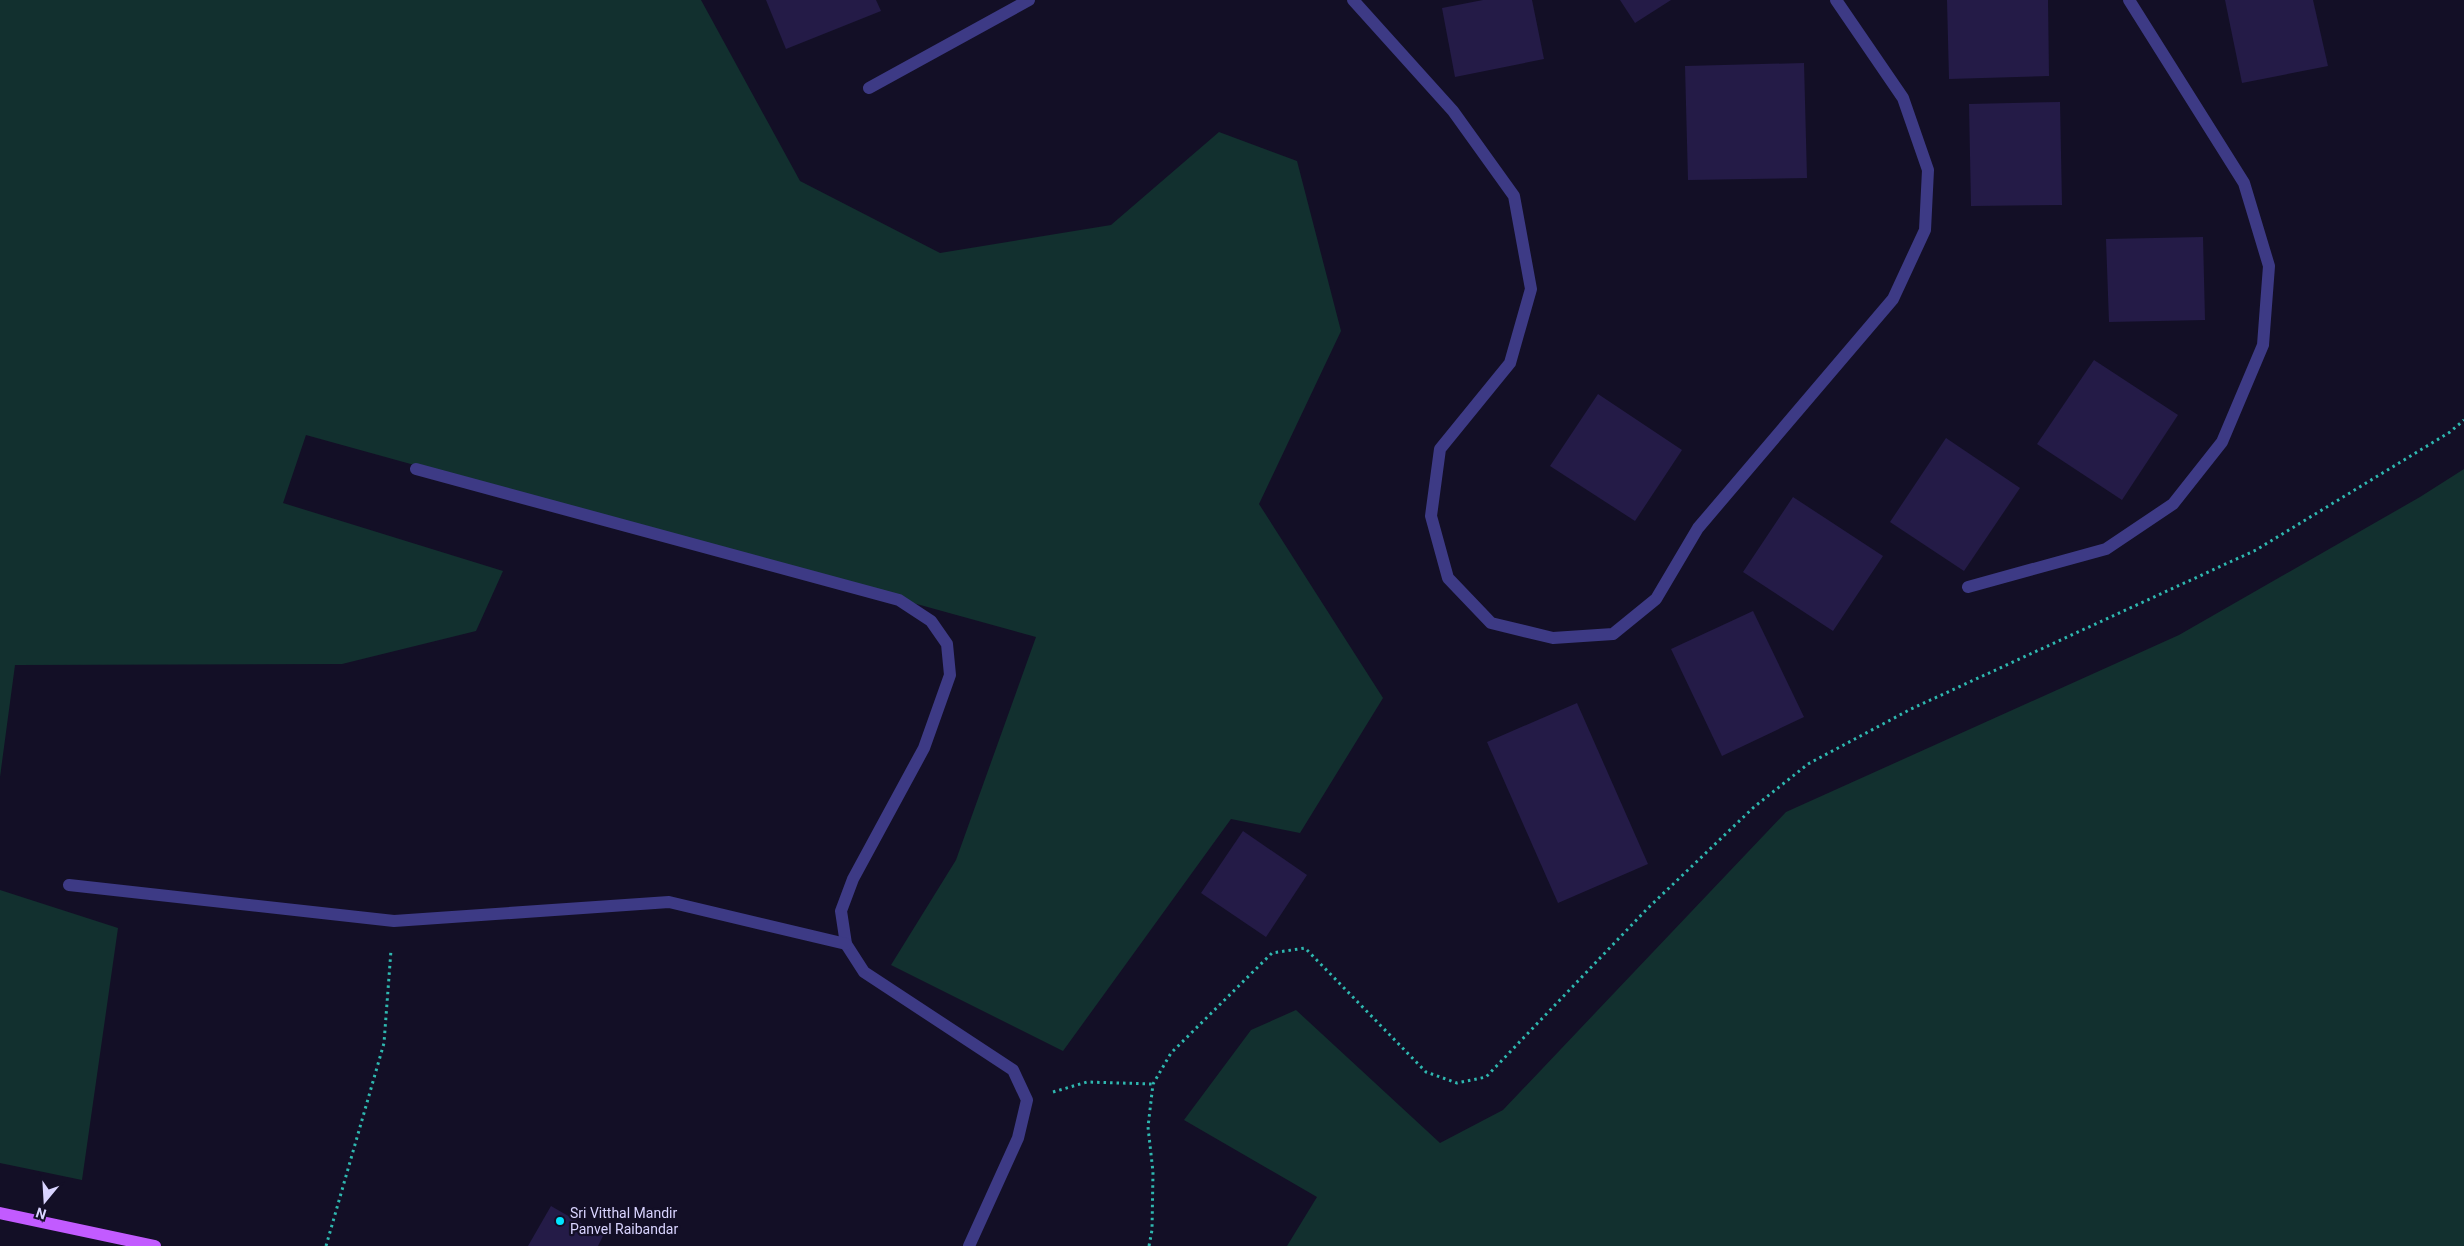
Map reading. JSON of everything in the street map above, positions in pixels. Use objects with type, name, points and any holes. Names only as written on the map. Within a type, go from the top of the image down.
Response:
[{"type":"main road","points":[[0,1213],[155,1246]]},
{"type":"street","points":[[869,88],[1030,0]]},
{"type":"street","points":[[1353,0],[1453,111],[1514,196],[1531,289],[1510,363],[1440,448],[1431,516],[1448,578],[1491,624],[1553,638],[1613,634],[1656,599],[1698,528],[1893,299],[1925,230],[1928,170],[1903,98],[1836,0]]},
{"type":"street","points":[[1968,587],[2106,549],[2173,504],[2222,442],[2263,345],[2269,266],[2244,184],[2130,0]]},
{"type":"street","points":[[416,470],[899,600],[931,621],[947,644],[950,675],[924,748],[853,879],[841,911],[846,944],[864,972],[1013,1070],[1027,1100],[1018,1138],[969,1246]]},
{"type":"street","points":[[69,885],[394,921],[668,902],[846,944]]},
{"type":"path","points":[[1149,1246],[1152,1230],[1153,1172],[1148,1127],[1153,1084],[1171,1053],[1272,953],[1304,948],[1426,1072],[1457,1083],[1486,1077],[1647,909],[1754,807],[1808,764],[1911,709],[2256,550],[2450,432],[2464,420]]},
{"type":"path","points":[[326,1246],[384,1043],[394,921]]},
{"type":"path","points":[[1027,1100],[1086,1082],[1153,1084]]},
{"type":"green space","points":[[0,0],[701,0],[800,181],[940,253],[1111,225],[1219,132],[1297,161],[1341,331],[1259,504],[1383,698],[1300,833],[1231,819],[1063,1051],[891,965],[956,860],[1036,637],[306,435],[283,503],[503,571],[476,631],[342,664],[15,665],[0,777]]},
{"type":"green space","points":[[2464,469],[2464,1246],[1287,1246],[1317,1197],[1184,1120],[1251,1030],[1296,1010],[1440,1143],[1503,1110],[1786,812],[2179,635],[2420,497]]},
{"type":"green space","points":[[0,890],[118,928],[82,1180],[0,1163]]},
{"type":"building","points":[[766,0],[876,0],[881,11],[786,49]]},
{"type":"building","points":[[1483,0],[1532,0],[1544,59],[1455,77],[1442,8]]},
{"type":"building","points":[[1620,0],[1671,0],[1635,23]]},
{"type":"building","points":[[1947,0],[2048,0],[2049,76],[1949,79]]},
{"type":"building","points":[[2225,0],[2313,0],[2328,66],[2242,83]]},
{"type":"building","points":[[1804,63],[1807,178],[1688,180],[1685,66]]},
{"type":"building","points":[[2060,102],[2062,205],[1971,206],[1969,104]]},
{"type":"building","points":[[2203,237],[2205,320],[2109,322],[2106,239]]},
{"type":"building","points":[[2094,360],[2178,415],[2122,500],[2037,444]]},
{"type":"building","points":[[1598,394],[1682,450],[1635,521],[1550,466]]},
{"type":"building","points":[[1946,438],[2020,488],[1964,571],[1890,522]]},
{"type":"building","points":[[1793,497],[1883,556],[1833,631],[1743,572]]},
{"type":"building","points":[[1753,611],[1804,717],[1722,756],[1671,649]]},
{"type":"building","points":[[1577,703],[1648,864],[1558,903],[1487,742]]},
{"type":"building","points":[[1243,831],[1307,875],[1266,937],[1201,893]]},
{"type":"building","name":"Sri Vitthal Mandir Panvel Raibandar","points":[[551,1206],[603,1236],[598,1246],[528,1246]]},
{"type":"place","name":"Sri Vitthal Mandir Panvel Raibandar","points":[[560,1221]]}]
